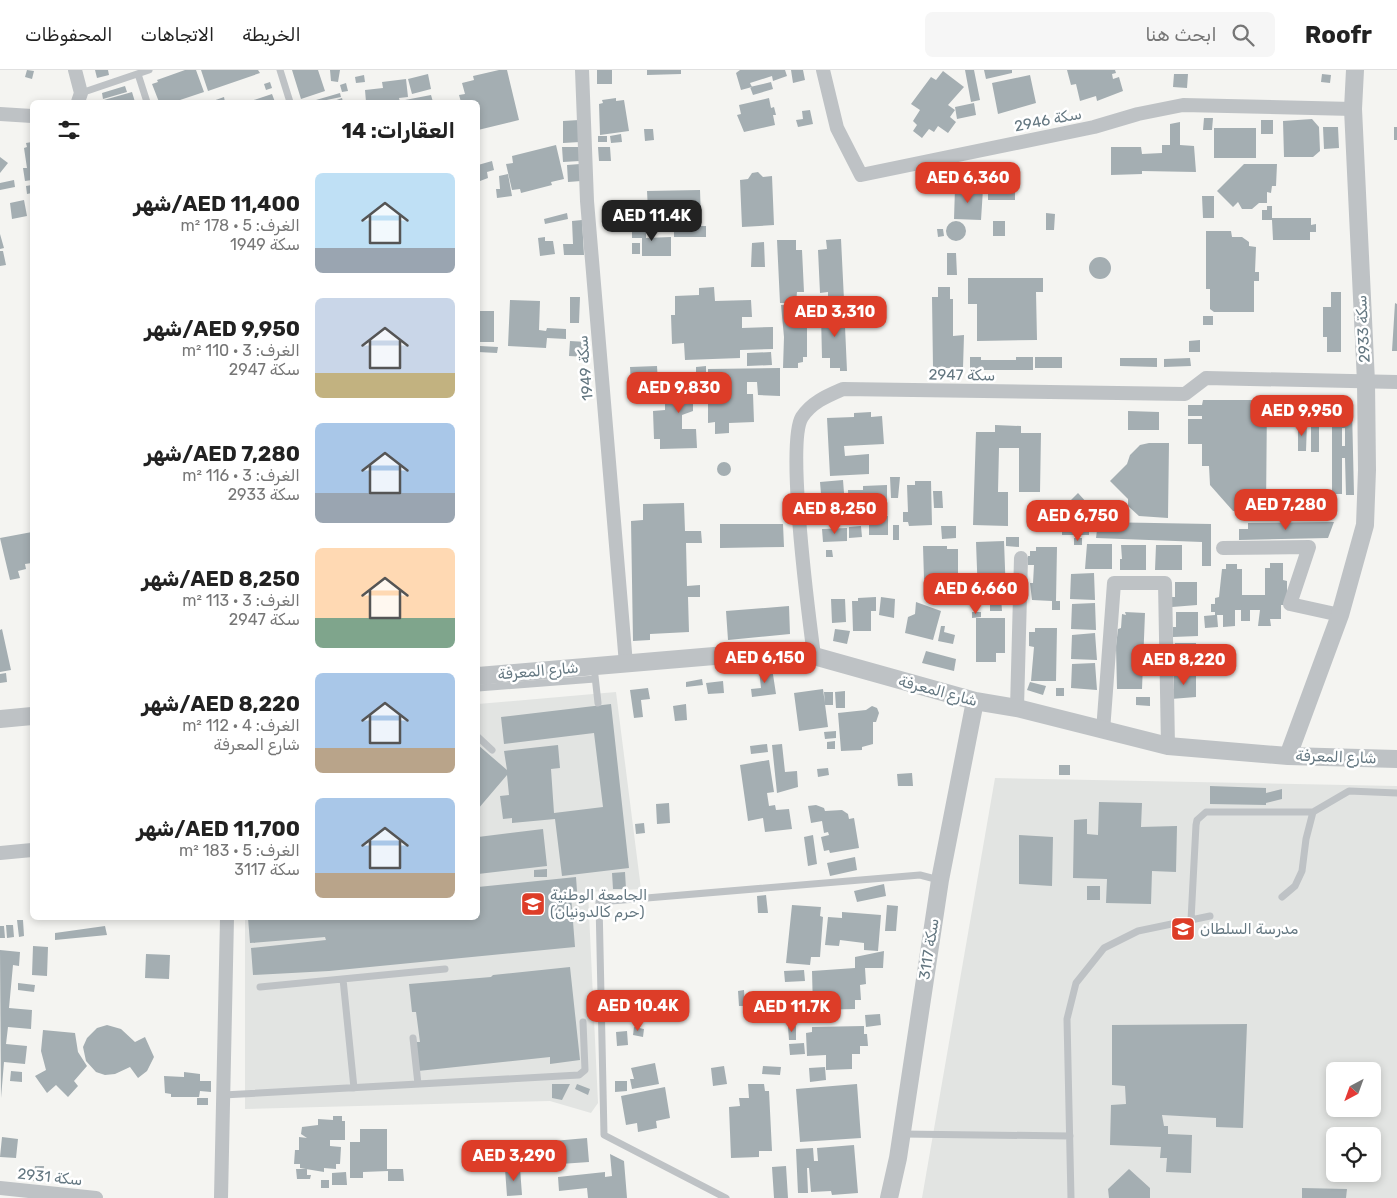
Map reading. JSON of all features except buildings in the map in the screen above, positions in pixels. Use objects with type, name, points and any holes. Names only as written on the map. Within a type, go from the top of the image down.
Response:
[{"type":"street","points":[[75,70],[81,99]]},
{"type":"street","name":"سكة 1949","points":[[582,70],[587,201],[626,664]]},
{"type":"street","name":"سكة 2946","points":[[823,70],[836,128],[861,175],[1094,128],[1138,114],[1183,105],[1353,109]]},
{"type":"street","name":"سكة 2933","points":[[1288,756],[1340,615],[1364,525],[1367,470],[1366,382],[1353,109],[1355,70]]},
{"type":"street","points":[[0,114],[30,116]]},
{"type":"street","name":"سكة 2947","points":[[814,656],[805,588],[796,445],[801,418],[818,400],[842,389],[1185,394],[1206,378],[1397,382]]},
{"type":"street","points":[[1223,548],[1309,547],[1290,604],[1340,615]]},
{"type":"street","points":[[1018,708],[1021,558]]},
{"type":"street","points":[[1103,731],[1114,583],[1165,583],[1168,746]]},
{"type":"street","name":"شارع المعرفة","points":[[480,676],[595,672],[626,664],[726,655],[814,656],[975,702],[1018,708],[1168,746],[1288,756],[1397,759]]},
{"type":"street","name":"سكة 3117","points":[[889,1198],[902,1134],[940,880],[975,702]]},
{"type":"street","points":[[0,719],[30,716]]},
{"type":"street","points":[[0,853],[30,850]]},
{"type":"street","points":[[220,1198],[227,920]]},
{"type":"street","name":"سكة 2931","points":[[0,1188],[32,1195],[96,1198]]},
{"type":"lane","points":[[81,99],[149,70]]},
{"type":"lane","points":[[280,70],[289,100]]},
{"type":"lane","points":[[138,74],[146,100]]},
{"type":"lane","points":[[480,688],[595,672],[598,703]]},
{"type":"lane","points":[[480,739],[492,750]]},
{"type":"lane","points":[[1191,920],[1196,825],[1201,815],[1212,811],[1314,812],[1349,791],[1397,793]]},
{"type":"lane","points":[[1282,897],[1295,886],[1302,871],[1308,829],[1314,812]]},
{"type":"lane","points":[[726,1198],[604,1135],[599,902],[920,875],[940,880]]},
{"type":"lane","points":[[1071,1198],[1067,1019],[1076,983],[1104,948],[1138,931],[1210,916]]},
{"type":"lane","points":[[260,986],[444,969]]},
{"type":"lane","points":[[343,978],[354,1088]]},
{"type":"lane","points":[[223,1095],[581,1075],[585,1070],[583,1022]]},
{"type":"lane","points":[[413,1038],[418,1084]]},
{"type":"lane","points":[[902,1134],[1070,1136]]},
{"type":"shaded area","name":"الجامعة الوطنية (حرم كالدونيان)","points":[[616,692],[641,889],[588,892],[598,1103],[591,1113],[550,1101],[245,1109],[245,920],[480,920],[480,704]]},
{"type":"shaded area","name":"مدرسة السلطان","points":[[995,778],[1397,786],[1397,1198],[922,1198]]},
{"type":"place","name":"الجامعة الوطنية (حرم كالدونيان)","points":[[533,904]]},
{"type":"place","name":"مدرسة السلطان","points":[[1183,929]]}]
